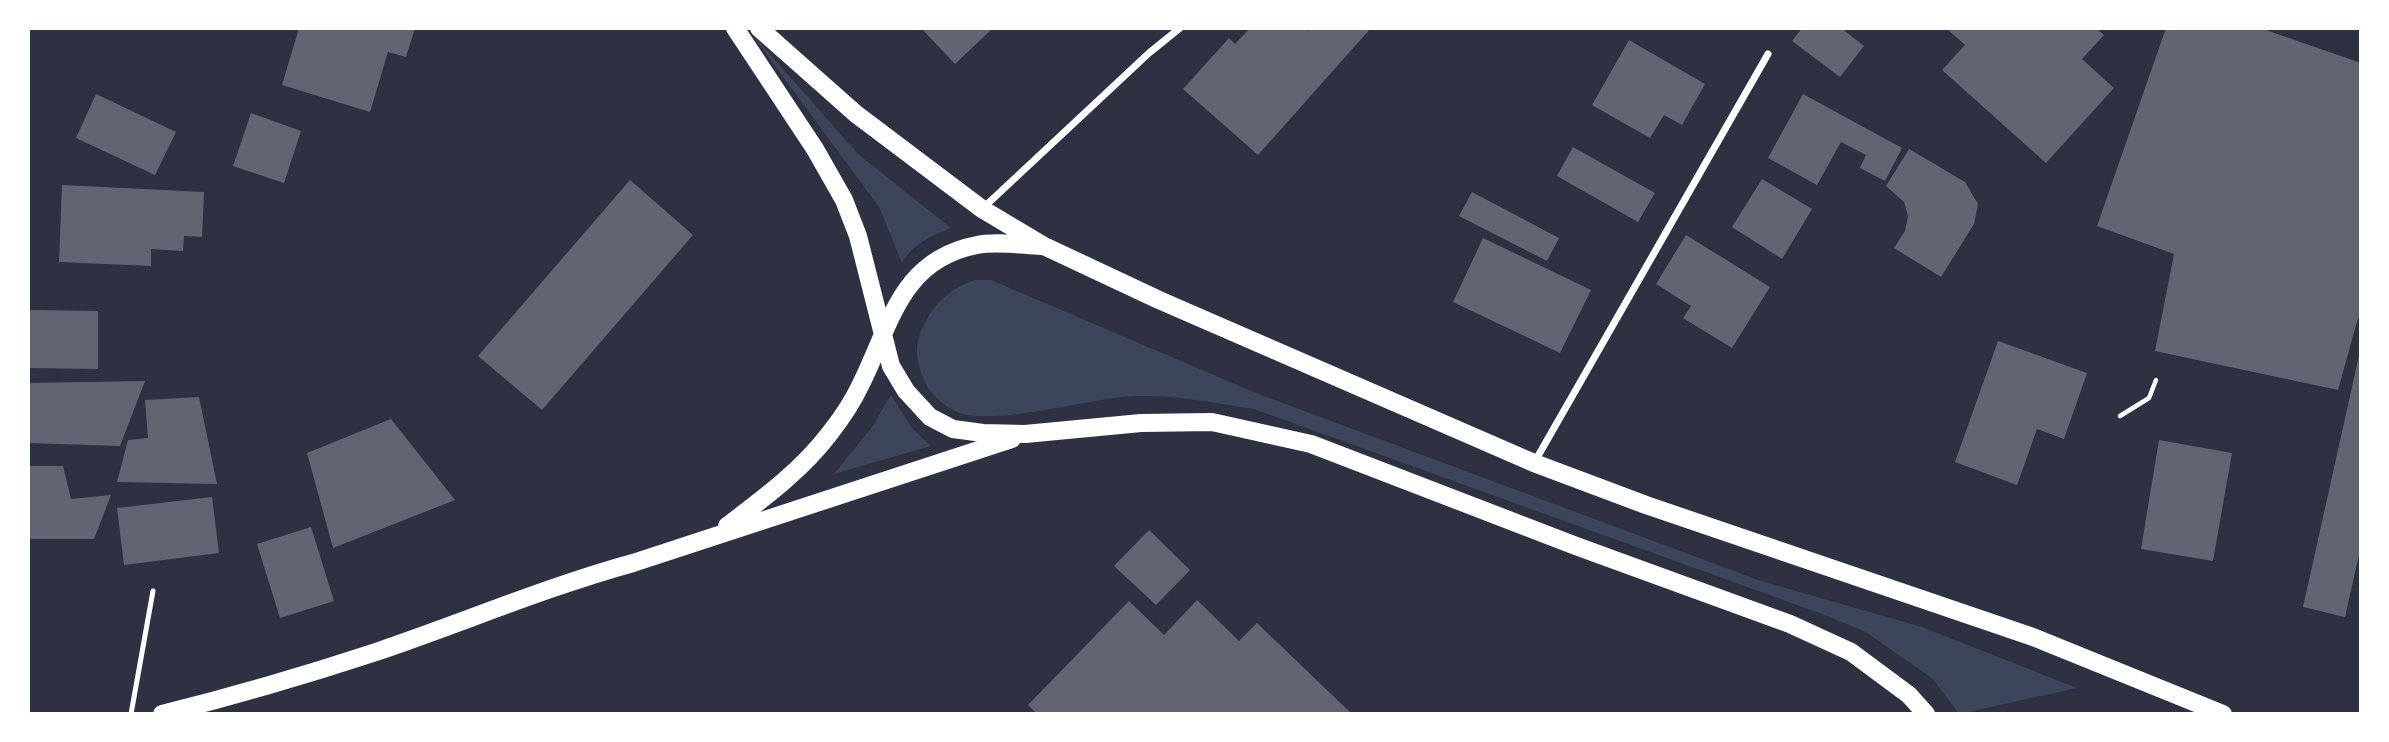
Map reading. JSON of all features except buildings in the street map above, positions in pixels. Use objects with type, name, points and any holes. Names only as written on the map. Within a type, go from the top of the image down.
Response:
[{"type":"main road","points":[[735,28],[815,149],[844,200],[858,236],[891,366],[906,391],[930,417],[953,429],[1025,434],[1141,423],[1212,422],[1311,444],[1576,546],[1790,624],[1851,652],[1909,695],[1926,714]]},
{"type":"main road","points":[[759,28],[856,114],[982,209],[1044,246],[1171,305],[1534,463],[1646,505],[2033,637],[2214,711]]},
{"type":"main road","points":[[716,534],[788,479],[829,434],[860,386],[882,336],[910,284],[936,259],[978,245],[1044,246]]},
{"type":"main road","points":[[162,714],[230,697],[377,652],[590,575],[1025,434]]},
{"type":"main road","points":[[2184,714],[2214,711]]},
{"type":"street","points":[[982,209],[1149,53],[1180,28]]},
{"type":"street","points":[[1534,463],[1768,54]]},
{"type":"lane","points":[[131,714],[153,591]]},
{"type":"path","points":[[2120,416],[2149,398],[2155,380]]},
{"type":"shaded area","points":[[747,28],[858,154],[951,228],[917,246],[902,263],[879,207]]},
{"type":"shaded area","points":[[975,280],[991,280],[1256,393],[1761,581],[1922,627],[2077,688],[1959,714],[1933,679],[1866,632],[1254,409],[1181,398],[1137,396],[990,416],[969,415],[953,410],[936,397],[926,384],[919,365],[917,345],[924,324],[939,302],[952,291]]},
{"type":"shaded area","points":[[891,395],[912,428],[931,446],[834,474],[872,427]]}]
